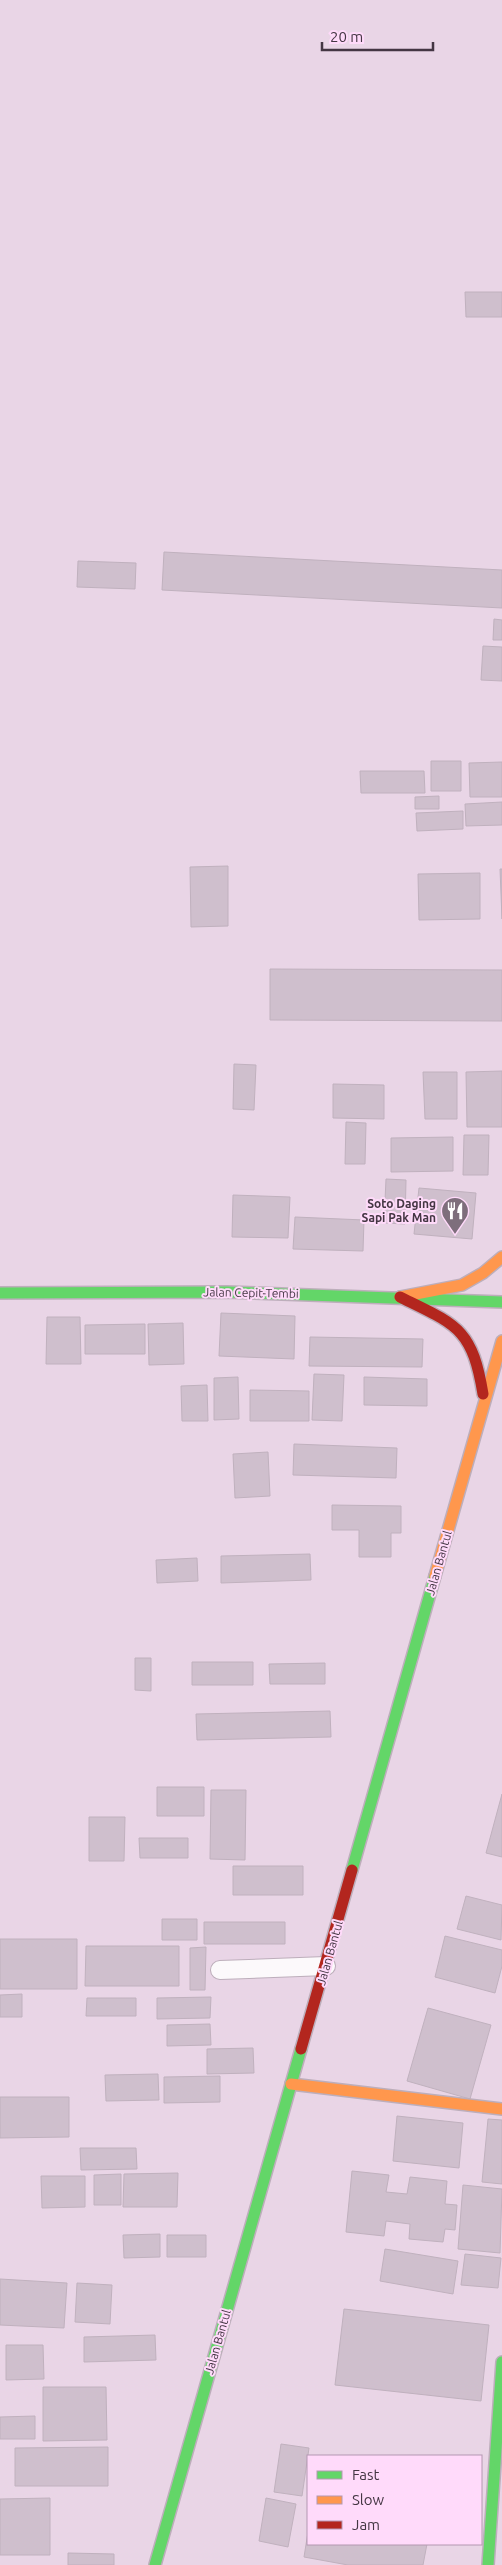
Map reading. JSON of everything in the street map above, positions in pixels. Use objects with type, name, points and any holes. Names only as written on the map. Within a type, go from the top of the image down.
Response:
[{"type":"main road","points":[[400,1297],[462,1285],[483,1273],[502,1257]]},
{"type":"main road","name":"Jalan Cepit-Tembi","points":[[0,1293],[227,1292],[502,1302]]},
{"type":"main road","points":[[400,1297],[453,1323],[464,1332],[473,1345],[479,1363],[484,1403]]},
{"type":"main road","name":"Jalan Bantul","points":[[155,2565],[502,1341]]},
{"type":"main road","points":[[291,2084],[502,2109]]},
{"type":"main road","points":[[488,2565],[502,2362]]},
{"type":"lane","points":[[220,1970],[326,1966]]},
{"type":"building","points":[[465,292],[502,292],[502,317],[466,317]]},
{"type":"building","points":[[164,552],[502,570],[502,608],[162,590]]},
{"type":"building","points":[[78,561],[136,563],[135,589],[77,587]]},
{"type":"building","points":[[494,619],[502,620],[502,640],[493,640]]},
{"type":"building","points":[[483,646],[502,647],[502,681],[481,680]]},
{"type":"building","points":[[431,761],[461,761],[461,791],[431,791]]},
{"type":"building","points":[[502,762],[502,797],[470,797],[469,763]]},
{"type":"building","points":[[360,771],[424,771],[425,793],[361,793]]},
{"type":"building","points":[[439,796],[439,809],[415,809],[415,797]]},
{"type":"building","points":[[502,802],[502,825],[466,826],[465,804]]},
{"type":"building","points":[[463,811],[463,829],[417,831],[416,813]]},
{"type":"building","points":[[228,866],[228,926],[191,927],[190,867]]},
{"type":"building","points":[[500,869],[502,869],[502,919]]},
{"type":"building","points":[[480,873],[480,919],[419,920],[418,874]]},
{"type":"building","points":[[270,969],[502,970],[502,1021],[270,1020]]},
{"type":"building","points":[[234,1064],[256,1065],[254,1110],[233,1109]]},
{"type":"building","points":[[502,1071],[502,1127],[467,1127],[466,1072]]},
{"type":"building","points":[[423,1072],[457,1072],[457,1119],[425,1119]]},
{"type":"building","points":[[333,1084],[384,1085],[384,1119],[333,1118]]},
{"type":"building","points":[[346,1122],[366,1123],[365,1164],[345,1164]]},
{"type":"building","points":[[464,1135],[489,1135],[488,1175],[463,1175]]},
{"type":"building","points":[[453,1137],[453,1171],[391,1172],[391,1138]]},
{"type":"building","points":[[386,1179],[406,1180],[405,1224],[384,1223]]},
{"type":"building","points":[[419,1188],[476,1193],[472,1239],[414,1234]]},
{"type":"building","points":[[233,1195],[290,1197],[288,1238],[232,1237]]},
{"type":"building","points":[[295,1217],[364,1220],[363,1251],[293,1249]]},
{"type":"building","points":[[221,1313],[295,1316],[294,1359],[219,1356]]},
{"type":"building","points":[[47,1317],[80,1317],[81,1364],[46,1364]]},
{"type":"building","points":[[183,1323],[184,1364],[149,1365],[148,1324]]},
{"type":"building","points":[[145,1324],[145,1354],[85,1354],[85,1325]]},
{"type":"building","points":[[310,1337],[423,1339],[422,1367],[309,1366]]},
{"type":"building","points":[[314,1374],[344,1375],[342,1421],[312,1420]]},
{"type":"building","points":[[238,1377],[239,1419],[214,1420],[214,1378]]},
{"type":"building","points":[[364,1377],[427,1379],[427,1406],[364,1405]]},
{"type":"building","points":[[207,1385],[208,1421],[182,1421],[181,1386]]},
{"type":"building","points":[[250,1390],[309,1391],[309,1421],[250,1421]]},
{"type":"building","points":[[294,1444],[397,1448],[396,1478],[293,1475]]},
{"type":"building","points":[[268,1452],[270,1496],[235,1498],[233,1454]]},
{"type":"building","points":[[332,1505],[401,1506],[401,1533],[391,1533],[391,1557],[359,1557],[359,1530],[332,1530]]},
{"type":"building","points":[[310,1554],[311,1580],[221,1583],[221,1556]]},
{"type":"building","points":[[197,1558],[198,1581],[157,1583],[156,1560]]},
{"type":"building","points":[[135,1658],[151,1658],[151,1691],[135,1690]]},
{"type":"building","points":[[192,1662],[253,1662],[253,1685],[192,1685]]},
{"type":"building","points":[[325,1663],[325,1684],[270,1684],[269,1664]]},
{"type":"building","points":[[330,1711],[331,1737],[197,1740],[196,1714]]},
{"type":"building","points":[[157,1787],[204,1787],[204,1816],[157,1816]]},
{"type":"building","points":[[211,1790],[246,1790],[245,1860],[210,1859]]},
{"type":"building","points":[[502,1794],[502,1857],[486,1853]]},
{"type":"building","points":[[89,1817],[125,1817],[124,1861],[89,1861]]},
{"type":"building","points":[[139,1838],[188,1838],[188,1858],[140,1858]]},
{"type":"building","points":[[233,1866],[303,1866],[303,1895],[233,1895]]},
{"type":"building","points":[[466,1896],[502,1905],[501,1940],[457,1929]]},
{"type":"building","points":[[162,1919],[197,1919],[197,1940],[162,1940]]},
{"type":"building","points":[[204,1922],[285,1922],[285,1944],[204,1944]]},
{"type":"building","points":[[445,1936],[502,1950],[502,1966],[495,1993],[435,1977]]},
{"type":"building","points":[[0,1939],[77,1939],[77,1989],[0,1989]]},
{"type":"building","points":[[86,1946],[179,1946],[179,1986],[85,1986]]},
{"type":"building","points":[[206,1947],[205,1990],[190,1990],[190,1948]]},
{"type":"building","points":[[22,1994],[22,2017],[0,2017],[0,1995]]},
{"type":"building","points":[[211,1997],[210,2018],[157,2019],[157,1998]]},
{"type":"building","points":[[87,1998],[136,1998],[136,2016],[86,2016]]},
{"type":"building","points":[[428,2008],[491,2025],[470,2099],[407,2081]]},
{"type":"building","points":[[210,2024],[211,2045],[167,2046],[167,2025]]},
{"type":"building","points":[[253,2048],[254,2073],[207,2074],[207,2049]]},
{"type":"building","points":[[158,2074],[159,2100],[106,2101],[105,2075]]},
{"type":"building","points":[[220,2076],[220,2102],[164,2103],[164,2077]]},
{"type":"building","points":[[0,2097],[69,2097],[69,2137],[0,2138]]},
{"type":"building","points":[[397,2116],[463,2123],[459,2168],[393,2161]]},
{"type":"building","points":[[488,2119],[502,2120],[502,2184],[482,2182]]},
{"type":"building","points":[[80,2148],[136,2148],[137,2169],[81,2170]]},
{"type":"building","points":[[352,2171],[389,2175],[386,2192],[407,2194],[410,2177],[447,2181],[445,2204],[457,2205],[455,2230],[445,2229],[443,2242],[409,2239],[410,2224],[386,2221],[384,2236],[346,2232]]},
{"type":"building","points":[[178,2173],[177,2207],[123,2207],[124,2174]]},
{"type":"building","points":[[121,2174],[121,2205],[94,2205],[94,2175]]},
{"type":"building","points":[[41,2176],[85,2176],[85,2207],[42,2208]]},
{"type":"building","points":[[463,2185],[502,2189],[500,2253],[458,2249]]},
{"type":"building","points":[[160,2234],[160,2257],[124,2258],[123,2235]]},
{"type":"building","points":[[167,2235],[206,2235],[206,2257],[167,2257]]},
{"type":"building","points":[[385,2249],[458,2261],[453,2294],[380,2281]]},
{"type":"building","points":[[465,2254],[501,2258],[498,2288],[461,2285]]},
{"type":"building","points":[[0,2279],[67,2283],[64,2328],[0,2325]]},
{"type":"building","points":[[77,2283],[112,2285],[110,2324],[75,2322]]},
{"type":"building","points":[[344,2309],[489,2325],[481,2401],[335,2385]]},
{"type":"building","points":[[155,2335],[156,2360],[84,2362],[84,2337]]},
{"type":"building","points":[[6,2345],[43,2345],[44,2379],[6,2380]]},
{"type":"building","points":[[43,2387],[106,2387],[107,2440],[43,2441]]},
{"type":"building","points":[[35,2416],[35,2439],[0,2439],[0,2417]]},
{"type":"building","points":[[281,2444],[309,2448],[302,2496],[274,2492]]},
{"type":"building","points":[[108,2447],[108,2486],[15,2486],[15,2448]]},
{"type":"building","points":[[50,2498],[50,2555],[0,2555],[0,2499]]},
{"type":"building","points":[[266,2498],[296,2504],[288,2547],[259,2541]]},
{"type":"building","points":[[307,2538],[307,2545],[427,2545],[423,2565],[348,2565],[304,2557]]},
{"type":"building","points":[[68,2553],[114,2554],[114,2565],[68,2565]]},
{"type":"traffic: fast","points":[[0,1293],[227,1292],[502,1302]]},
{"type":"traffic: fast","points":[[352,1870],[435,1576]]},
{"type":"traffic: fast","points":[[155,2565],[301,2049]]},
{"type":"traffic: fast","points":[[488,2565],[502,2362]]},
{"type":"traffic: slow","points":[[400,1297],[462,1285],[483,1273],[502,1257]]},
{"type":"traffic: slow","points":[[435,1576],[502,1341]]},
{"type":"traffic: slow","points":[[291,2084],[502,2109]]},
{"type":"traffic: jam","points":[[400,1297],[435,1315],[459,1331],[473,1355],[479,1372],[483,1394]]},
{"type":"traffic: jam","points":[[301,2049],[352,1870]]},
{"type":"place","name":"Soto Daging Sapi Pak Man","points":[[455,1235]]}]
